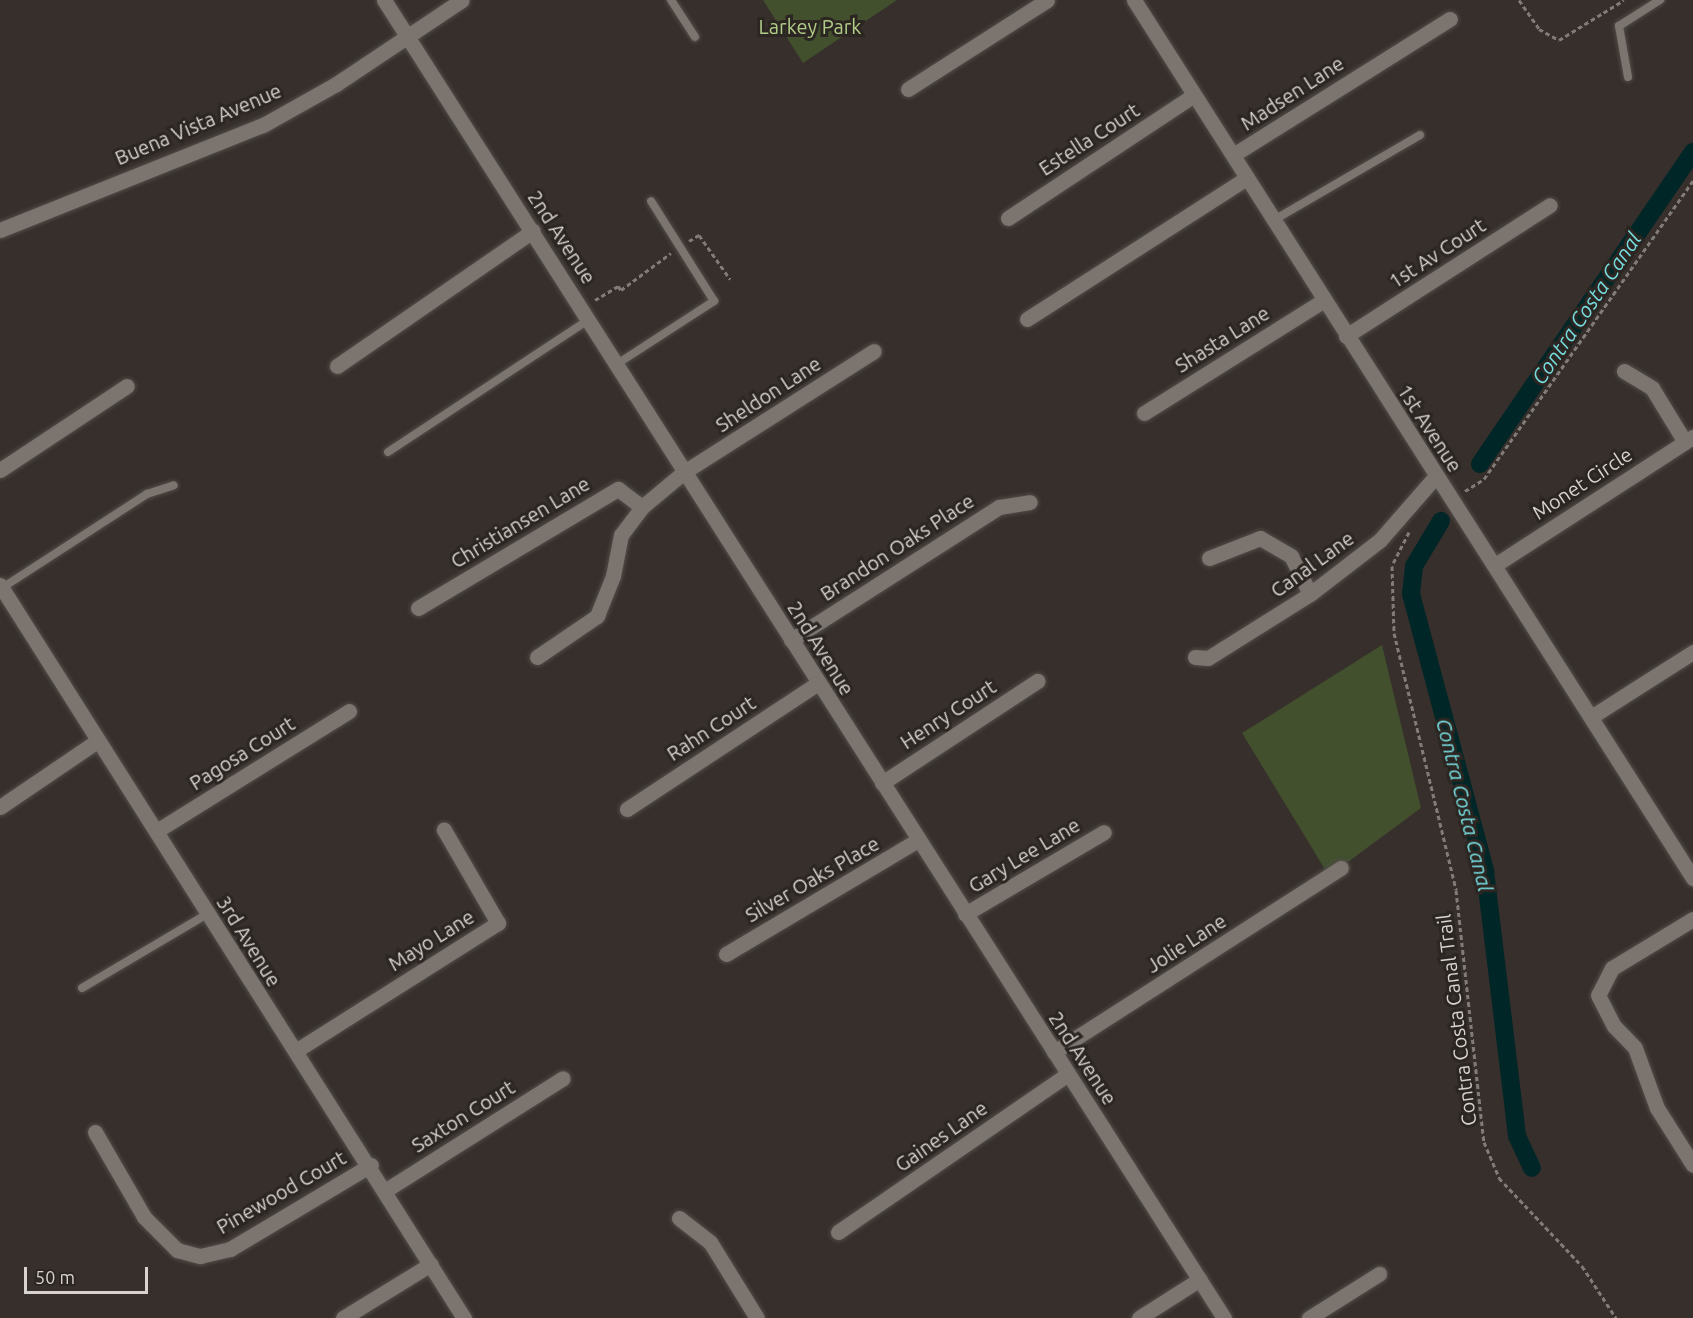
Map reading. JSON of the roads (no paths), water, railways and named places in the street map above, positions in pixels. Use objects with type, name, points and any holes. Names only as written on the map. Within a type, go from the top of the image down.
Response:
[{"type":"street","name":"2nd Avenue","points":[[384,0],[590,319],[684,472],[1224,1318]]},
{"type":"street","name":"Buena Vista Avenue","points":[[0,230],[263,125],[462,0]]},
{"type":"street","points":[[908,89],[1047,0]]},
{"type":"street","name":"1st Avenue","points":[[1134,0],[1435,477],[1495,565],[1693,878]]},
{"type":"street","name":"Madsen Lane","points":[[1233,155],[1373,65],[1450,19]]},
{"type":"street","name":"Estella Court","points":[[1008,218],[1194,95]]},
{"type":"street","points":[[1027,319],[1247,178]]},
{"type":"street","name":"1st Av Court","points":[[1346,336],[1550,205]]},
{"type":"street","points":[[337,366],[533,231]]},
{"type":"street","name":"Shasta Lane","points":[[1144,413],[1324,300]]},
{"type":"street","name":"Sheldon Lane","points":[[537,657],[597,616],[613,576],[621,535],[642,507],[684,472],[874,351]]},
{"type":"street","points":[[1624,371],[1652,388],[1689,439]]},
{"type":"street","points":[[0,470],[127,386]]},
{"type":"street","name":"Monet Circle","points":[[1495,565],[1689,439]]},
{"type":"street","name":"Canal Lane","points":[[1195,657],[1208,658],[1310,594],[1380,540],[1435,477]]},
{"type":"street","name":"Christiansen Lane","points":[[418,608],[618,489],[642,507]]},
{"type":"street","name":"Brandon Oaks Place","points":[[791,640],[999,507],[1030,502]]},
{"type":"street","points":[[1209,558],[1260,538],[1290,556],[1310,594]]},
{"type":"street","name":"3rd Avenue","points":[[1,586],[98,741],[158,830],[207,914],[371,1165],[464,1318]]},
{"type":"street","points":[[1591,717],[1693,652]]},
{"type":"street","name":"Henry Court","points":[[882,783],[1037,681]]},
{"type":"street","name":"Rahn Court","points":[[627,809],[818,683]]},
{"type":"street","name":"Pagosa Court","points":[[158,830],[349,711]]},
{"type":"street","points":[[0,807],[98,741]]},
{"type":"street","name":"Mayo Lane","points":[[297,1050],[498,922],[444,830]]},
{"type":"street","name":"Gary Lee Lane","points":[[965,914],[1104,832]]},
{"type":"street","name":"Silver Oaks Place","points":[[726,954],[918,840]]},
{"type":"street","name":"Jolie Lane","points":[[1054,1052],[1341,868]]},
{"type":"street","points":[[1693,919],[1612,968],[1598,995],[1614,1026],[1635,1048],[1658,1108],[1693,1165]]},
{"type":"street","name":"Gaines Lane","points":[[838,1232],[1068,1074]]},
{"type":"street","name":"Saxton Court","points":[[386,1190],[562,1078]]},
{"type":"street","name":"Pinewood Court","points":[[95,1132],[144,1217],[177,1250],[201,1256],[230,1249],[371,1165]]},
{"type":"street","points":[[679,1218],[710,1242],[757,1318]]},
{"type":"street","points":[[343,1318],[431,1264]]},
{"type":"street","points":[[1309,1318],[1379,1274]]},
{"type":"street","points":[[1139,1318],[1200,1279]]},
{"type":"lane","points":[[671,0],[695,37]]},
{"type":"lane","points":[[1628,77],[1619,26],[1660,0]]},
{"type":"lane","points":[[1274,220],[1420,135]]},
{"type":"lane","points":[[617,364],[714,301],[651,201]]},
{"type":"lane","points":[[388,452],[590,319]]},
{"type":"lane","points":[[1,586],[147,494],[174,485]]},
{"type":"lane","points":[[82,988],[207,914]]},
{"type":"waterway","name":"Contra Costa Canal","points":[[1480,464],[1693,152]]},
{"type":"waterway","name":"Contra Costa Canal","points":[[1441,521],[1414,566],[1411,594],[1485,871],[1517,1136],[1532,1168]]},
{"type":"park label","name":"Larkey Park","points":[[810,26]]}]
